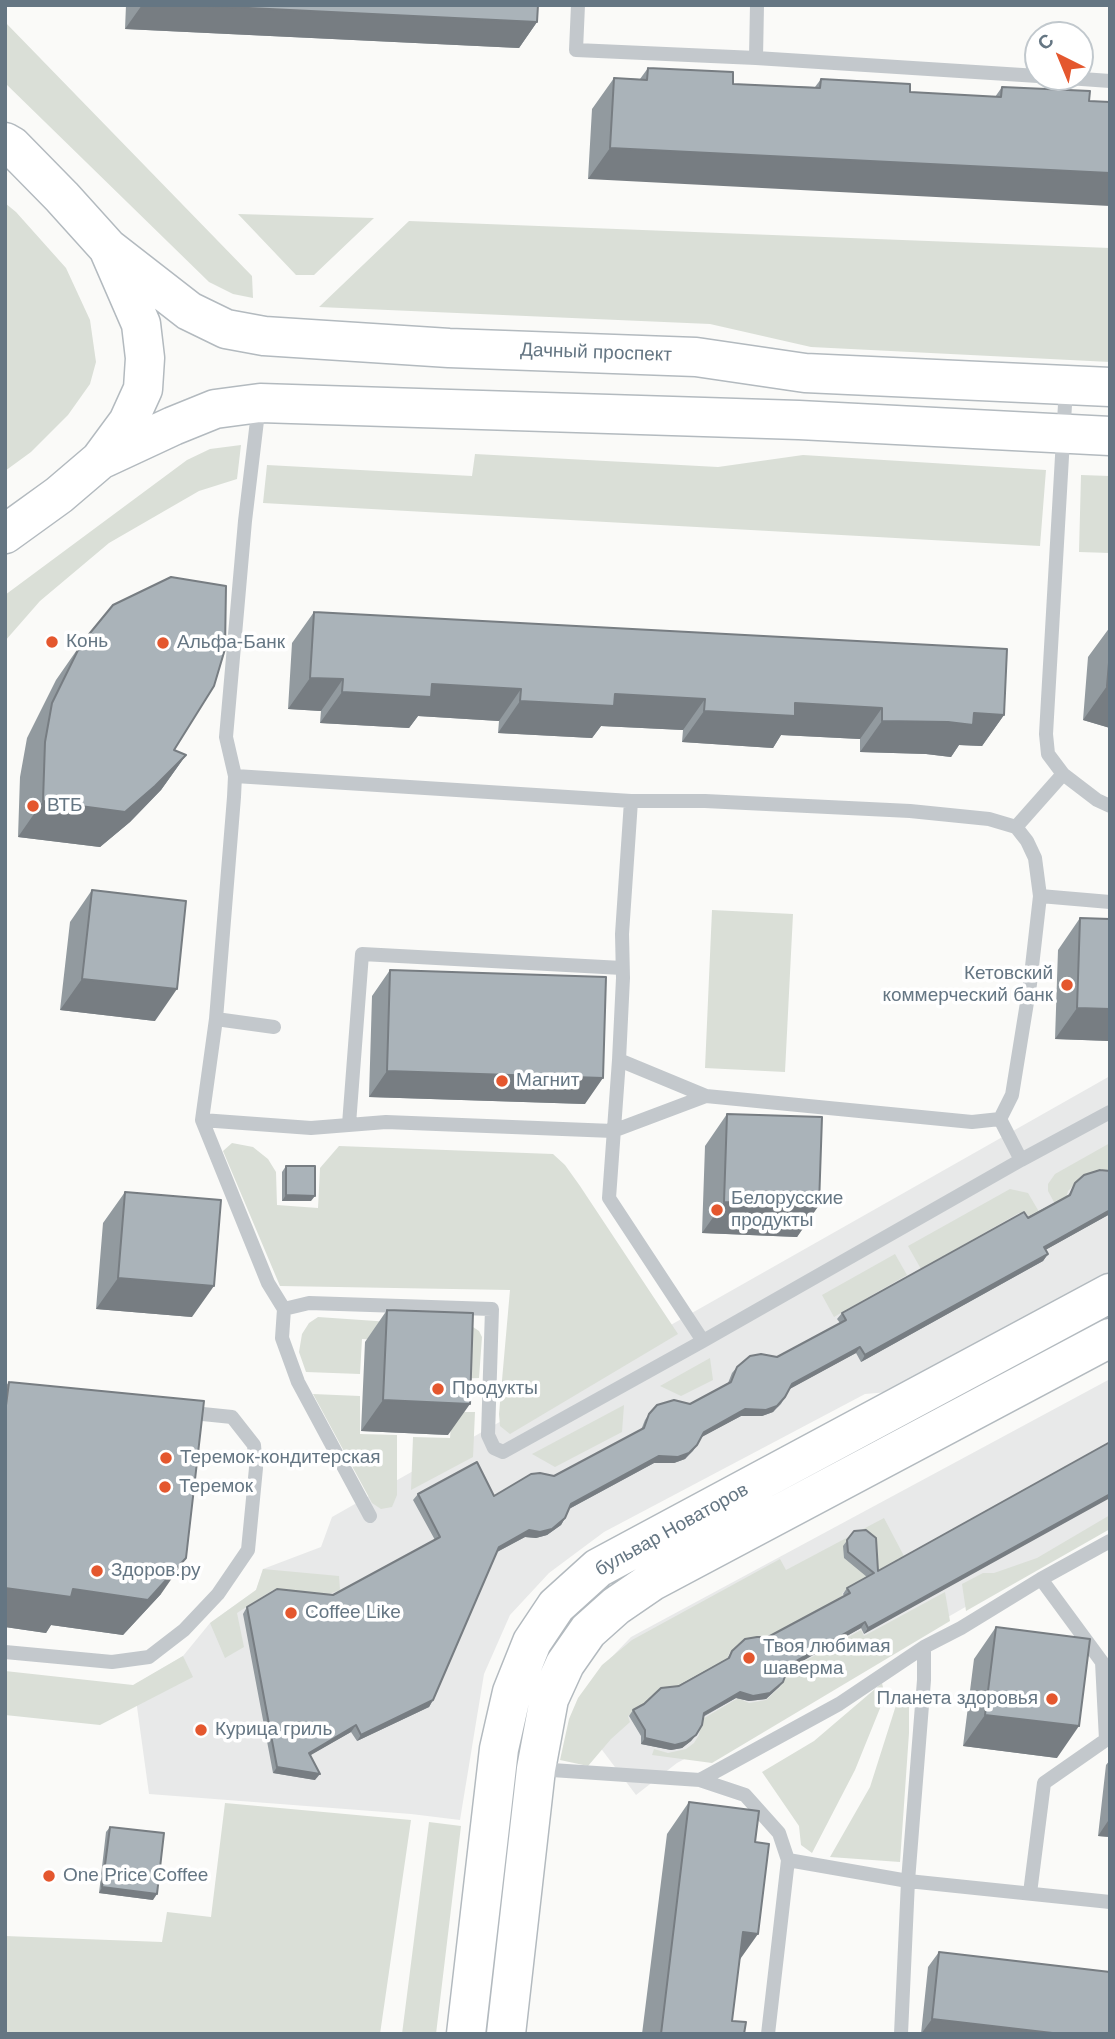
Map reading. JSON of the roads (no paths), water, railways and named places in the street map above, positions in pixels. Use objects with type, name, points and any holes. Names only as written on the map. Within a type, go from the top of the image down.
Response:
[{"type":"main road","points":[[5,534],[60,495],[100,460],[128,422],[143,389],[145,358],[141,324],[107,248],[8,141]]},
{"type":"main road","name":"Дачный проспект","points":[[107,248],[189,311],[226,328],[264,336],[449,348],[696,357],[805,373],[1110,387]]},
{"type":"main road","points":[[100,460],[215,409],[260,403],[799,420],[1110,436]]},
{"type":"main road","name":"бульвар Новаторов","points":[[466,2034],[499,1749],[512,1692],[532,1642],[556,1606],[598,1568],[1110,1293]]},
{"type":"main road","name":"бульвар Новаторов","points":[[506,2034],[536,1769],[549,1699],[565,1664],[588,1631],[616,1606],[650,1583],[1110,1338]]},
{"type":"lane","points":[[579,5],[576,50],[1024,75]]},
{"type":"lane","points":[[756,58],[757,5]]},
{"type":"lane","points":[[1066,385],[1046,734],[1048,754],[1063,774],[1097,800],[1110,806]]},
{"type":"lane","points":[[260,403],[245,521],[226,737],[235,776],[216,1019],[202,1120],[268,1283],[284,1309],[282,1338],[298,1382],[370,1516]]},
{"type":"lane","points":[[1016,827],[1063,774]]},
{"type":"lane","points":[[235,776],[631,801],[733,802],[910,811],[989,819],[1016,827],[1035,858],[1040,896],[1030,984],[1012,1095],[1000,1119]]},
{"type":"lane","points":[[631,801],[622,934],[619,1060],[609,1198],[703,1341]]},
{"type":"lane","points":[[1040,896],[1110,902]]},
{"type":"lane","points":[[349,1124],[362,954],[622,968]]},
{"type":"lane","points":[[216,1019],[274,1027]]},
{"type":"lane","points":[[619,1060],[706,1096],[972,1122],[1000,1119]]},
{"type":"lane","points":[[202,1120],[311,1128],[386,1122],[613,1131],[706,1096]]},
{"type":"lane","points":[[284,1309],[309,1303],[492,1309],[488,1435],[494,1448],[503,1451],[1110,1112]]},
{"type":"lane","points":[[1000,1119],[1021,1160]]},
{"type":"lane","points":[[5,1652],[112,1662],[149,1657],[184,1630],[218,1594],[248,1550],[256,1468],[254,1445],[232,1418],[164,1410]]},
{"type":"lane","points":[[700,1780],[839,1704],[924,1647],[1110,1541]]},
{"type":"lane","points":[[1030,1893],[1044,1783],[1108,1739],[1102,1662],[1041,1579]]},
{"type":"lane","points":[[901,2034],[924,1647]]},
{"type":"lane","points":[[536,1769],[700,1780],[745,1795],[779,1833],[788,1860],[768,2034]]},
{"type":"lane","points":[[788,1860],[908,1881],[1110,1902]]},
{"type":"place","name":"Конь","points":[[52,642]]},
{"type":"place","name":"Альфа-Банк","points":[[163,643]]},
{"type":"place","name":"ВТБ","points":[[33,806]]},
{"type":"place","name":"Кетовский коммерческий банк","points":[[1067,985]]},
{"type":"place","name":"Магнит","points":[[502,1081]]},
{"type":"place","name":"Белорусские продукты","points":[[717,1210]]},
{"type":"place","name":"Продукты","points":[[438,1389]]},
{"type":"place","name":"Теремок-кондитерская","points":[[166,1458]]},
{"type":"place","name":"Теремок","points":[[165,1487]]},
{"type":"place","name":"Здоров.ру","points":[[97,1571]]},
{"type":"place","name":"Coffee Like","points":[[291,1613]]},
{"type":"place","name":"Твоя любимая шаверма","points":[[749,1658]]},
{"type":"place","name":"Планета здоровья","points":[[1052,1699]]},
{"type":"place","name":"Курица гриль","points":[[201,1730]]},
{"type":"place","name":"One Price Coffee","points":[[49,1876]]}]
